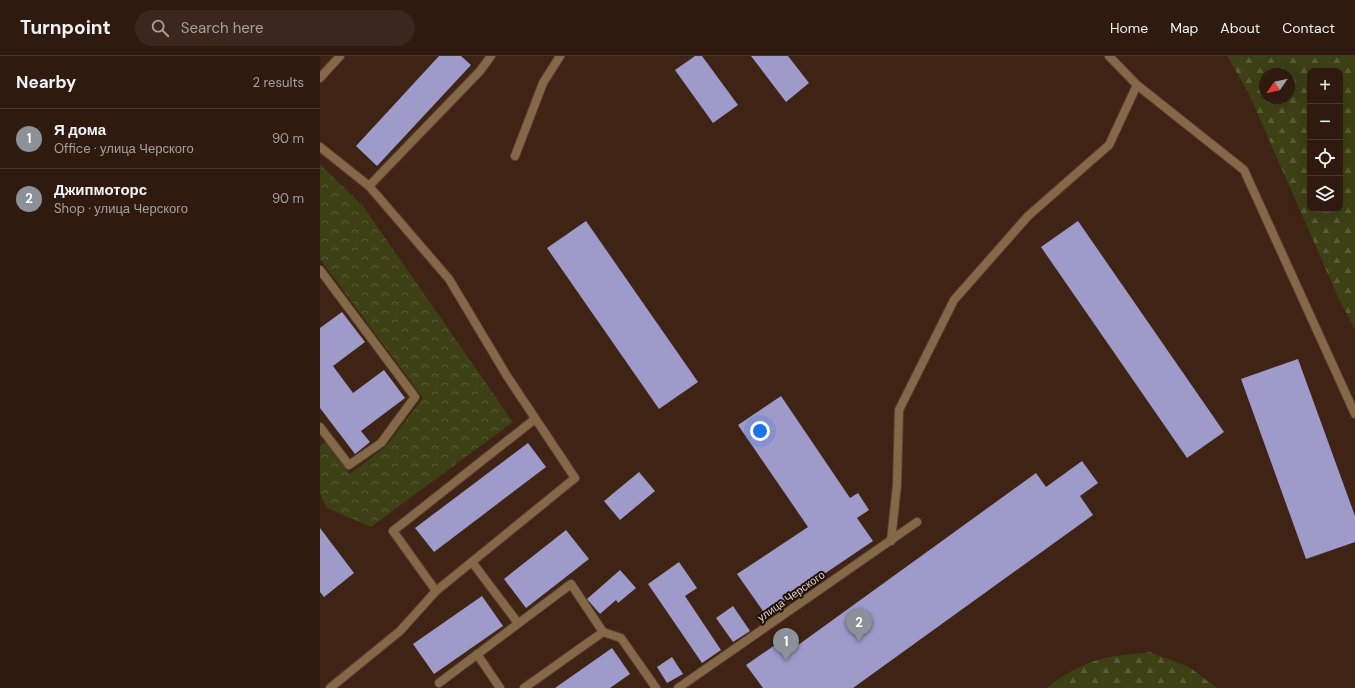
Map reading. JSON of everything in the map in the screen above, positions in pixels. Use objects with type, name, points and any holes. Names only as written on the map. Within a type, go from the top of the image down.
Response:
[{"type":"street","points":[[320,78],[340,56]]},
{"type":"street","points":[[369,186],[480,71],[491,56]]},
{"type":"street","points":[[515,156],[543,83],[560,56]]},
{"type":"street","points":[[1109,56],[1137,85],[1244,170],[1355,414]]},
{"type":"street","points":[[891,541],[897,485],[899,410],[954,300],[1028,216],[1109,145],[1137,85]]},
{"type":"street","points":[[320,147],[369,186],[449,279],[507,376],[575,478],[436,591],[400,631],[330,688]]},
{"type":"street","points":[[320,270],[416,397],[381,443],[350,465],[320,427]]},
{"type":"street","points":[[436,591],[393,531],[535,419]]},
{"type":"street","name":"улица Черского","points":[[682,687],[917,522]]},
{"type":"street","points":[[472,562],[518,623]]},
{"type":"street","points":[[438,683],[571,584],[603,632],[621,638],[656,688]]},
{"type":"street","points":[[524,688],[603,632]]},
{"type":"street","points":[[477,654],[500,688]]},
{"type":"green space","points":[[1227,56],[1355,56],[1355,330],[1338,297],[1249,94]]},
{"type":"green space","points":[[320,164],[363,206],[513,422],[371,527],[327,508],[320,494],[320,446],[326,442],[350,474],[386,446],[423,398],[320,259]]},
{"type":"green space","points":[[1150,652],[1189,667],[1217,688],[1047,688],[1069,673],[1093,661],[1115,656]]},
{"type":"building","points":[[439,56],[461,56],[471,65],[377,166],[356,146]]},
{"type":"building","points":[[695,56],[702,56],[738,105],[713,123],[675,70]]},
{"type":"building","points":[[751,56],[788,56],[809,83],[786,102]]},
{"type":"building","points":[[586,221],[698,382],[659,409],[547,248]]},
{"type":"building","points":[[1078,221],[1224,432],[1187,458],[1041,247]]},
{"type":"building","points":[[342,312],[365,342],[333,366],[353,393],[384,370],[405,398],[361,431],[370,442],[355,454],[320,408],[320,328]]},
{"type":"building","points":[[1298,359],[1355,516],[1355,542],[1306,559],[1241,379]]},
{"type":"building","points":[[781,396],[850,498],[858,493],[869,510],[857,518],[873,541],[765,614],[737,574],[808,527],[738,425]]},
{"type":"building","points":[[528,443],[546,467],[434,552],[415,528]]},
{"type":"building","points":[[1082,461],[1098,483],[1080,496],[1093,515],[853,688],[763,688],[746,665],[788,636],[794,648],[1036,473],[1046,487]]},
{"type":"building","points":[[639,472],[655,491],[620,520],[604,501]]},
{"type":"building","points":[[320,528],[354,573],[324,597],[320,592]]},
{"type":"building","points":[[566,530],[589,559],[526,608],[504,579]]},
{"type":"building","points":[[679,562],[697,588],[685,596],[721,650],[702,663],[648,584]]},
{"type":"building","points":[[620,570],[636,588],[618,603],[616,600],[600,614],[587,599]]},
{"type":"building","points":[[482,596],[503,626],[434,674],[413,644]]},
{"type":"building","points":[[733,606],[750,631],[733,642],[716,618]]},
{"type":"building","points":[[612,648],[630,674],[610,688],[555,688]]},
{"type":"building","points":[[672,657],[683,674],[667,683],[657,667]]},
{"type":"place","name":"Джипмоторс","points":[[859,642]]},
{"type":"place","name":"Я дома","points":[[786,661]]}]
